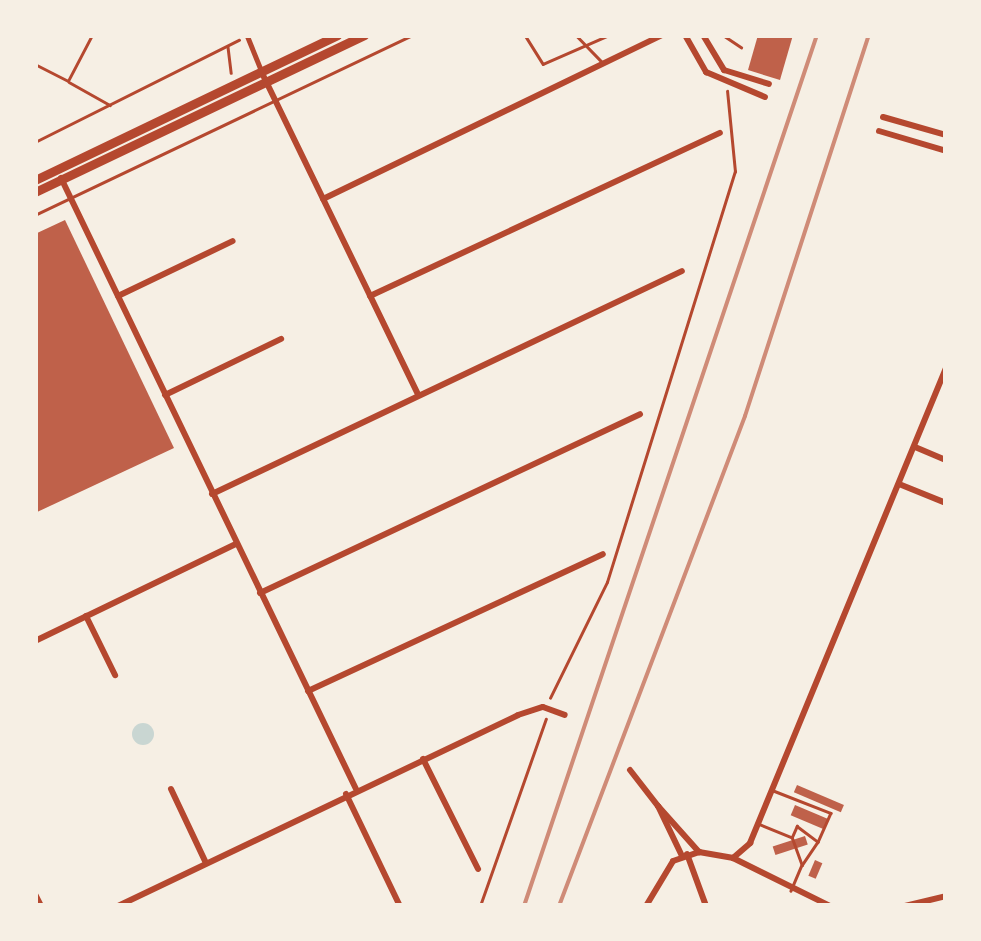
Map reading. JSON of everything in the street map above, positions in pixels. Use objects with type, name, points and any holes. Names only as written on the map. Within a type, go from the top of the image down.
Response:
[{"type":"main road","points":[[35,192],[60,174],[236,83],[264,77],[336,35]]},
{"type":"main road","points":[[35,180],[60,174],[264,77],[364,35]]},
{"type":"street","points":[[323,199],[662,35]]},
{"type":"street","points":[[686,35],[706,72],[725,86],[764,97]]},
{"type":"street","points":[[703,35],[724,70],[768,84]]},
{"type":"street","points":[[247,36],[418,396]]},
{"type":"street","points":[[884,117],[946,135]]},
{"type":"street","points":[[879,131],[946,151]]},
{"type":"street","points":[[370,296],[720,133]]},
{"type":"street","points":[[60,174],[356,790]]},
{"type":"street","points":[[118,296],[233,241]]},
{"type":"street","points":[[212,494],[682,271]]},
{"type":"street","points":[[165,395],[282,339]]},
{"type":"street","points":[[733,858],[758,824],[946,368]]},
{"type":"street","points":[[260,594],[640,414]]},
{"type":"street","points":[[915,447],[946,460]]},
{"type":"street","points":[[900,484],[946,503]]},
{"type":"street","points":[[35,641],[236,544]]},
{"type":"street","points":[[308,691],[602,554]]},
{"type":"street","points":[[86,616],[115,675]]},
{"type":"street","points":[[118,906],[346,794],[532,710],[547,708],[565,716]]},
{"type":"street","points":[[424,759],[478,869]]},
{"type":"street","points":[[630,770],[699,852]]},
{"type":"street","points":[[171,789],[206,863]]},
{"type":"street","points":[[346,794],[400,906]]},
{"type":"street","points":[[658,806],[685,855],[706,906]]},
{"type":"street","points":[[646,906],[656,880],[685,855],[699,852],[733,858],[791,891],[830,906]]},
{"type":"street","points":[[35,894],[41,906]]},
{"type":"street","points":[[905,906],[946,896]]},
{"type":"lane","points":[[35,215],[412,35]]},
{"type":"lane","points":[[525,35],[544,64],[609,35]]},
{"type":"lane","points":[[535,35],[556,35]]},
{"type":"lane","points":[[576,35],[592,43],[602,64]]},
{"type":"lane","points":[[723,35],[741,48]]},
{"type":"lane","points":[[772,790],[831,813],[791,891]]},
{"type":"lane","points":[[758,824],[792,837]]},
{"type":"lane","points":[[802,865],[792,837],[797,826],[818,842]]},
{"type":"path","points":[[68,82],[92,35]]},
{"type":"path","points":[[35,142],[247,36]]},
{"type":"path","points":[[228,46],[236,83]]},
{"type":"path","points":[[35,64],[111,105]]},
{"type":"path","points":[[480,906],[547,708],[607,582],[735,172],[738,138],[725,86]]},
{"type":"shaded area","points":[[139,723],[147,723],[154,734],[147,745],[139,745],[132,738],[132,730]]},
{"type":"building","points":[[758,35],[793,35],[780,80],[748,70]]},
{"type":"building","points":[[65,220],[174,448],[35,513],[35,234]]},
{"type":"building","points":[[797,785],[844,805],[841,812],[794,792]]},
{"type":"building","points":[[795,805],[828,819],[824,829],[791,815]]},
{"type":"building","points":[[805,836],[808,845],[775,855],[773,847]]},
{"type":"building","points":[[815,860],[822,863],[816,879],[808,876]]},
{"type":"railway","points":[[524,906],[817,35]]},
{"type":"railway","points":[[559,906],[745,416],[869,35]]}]
